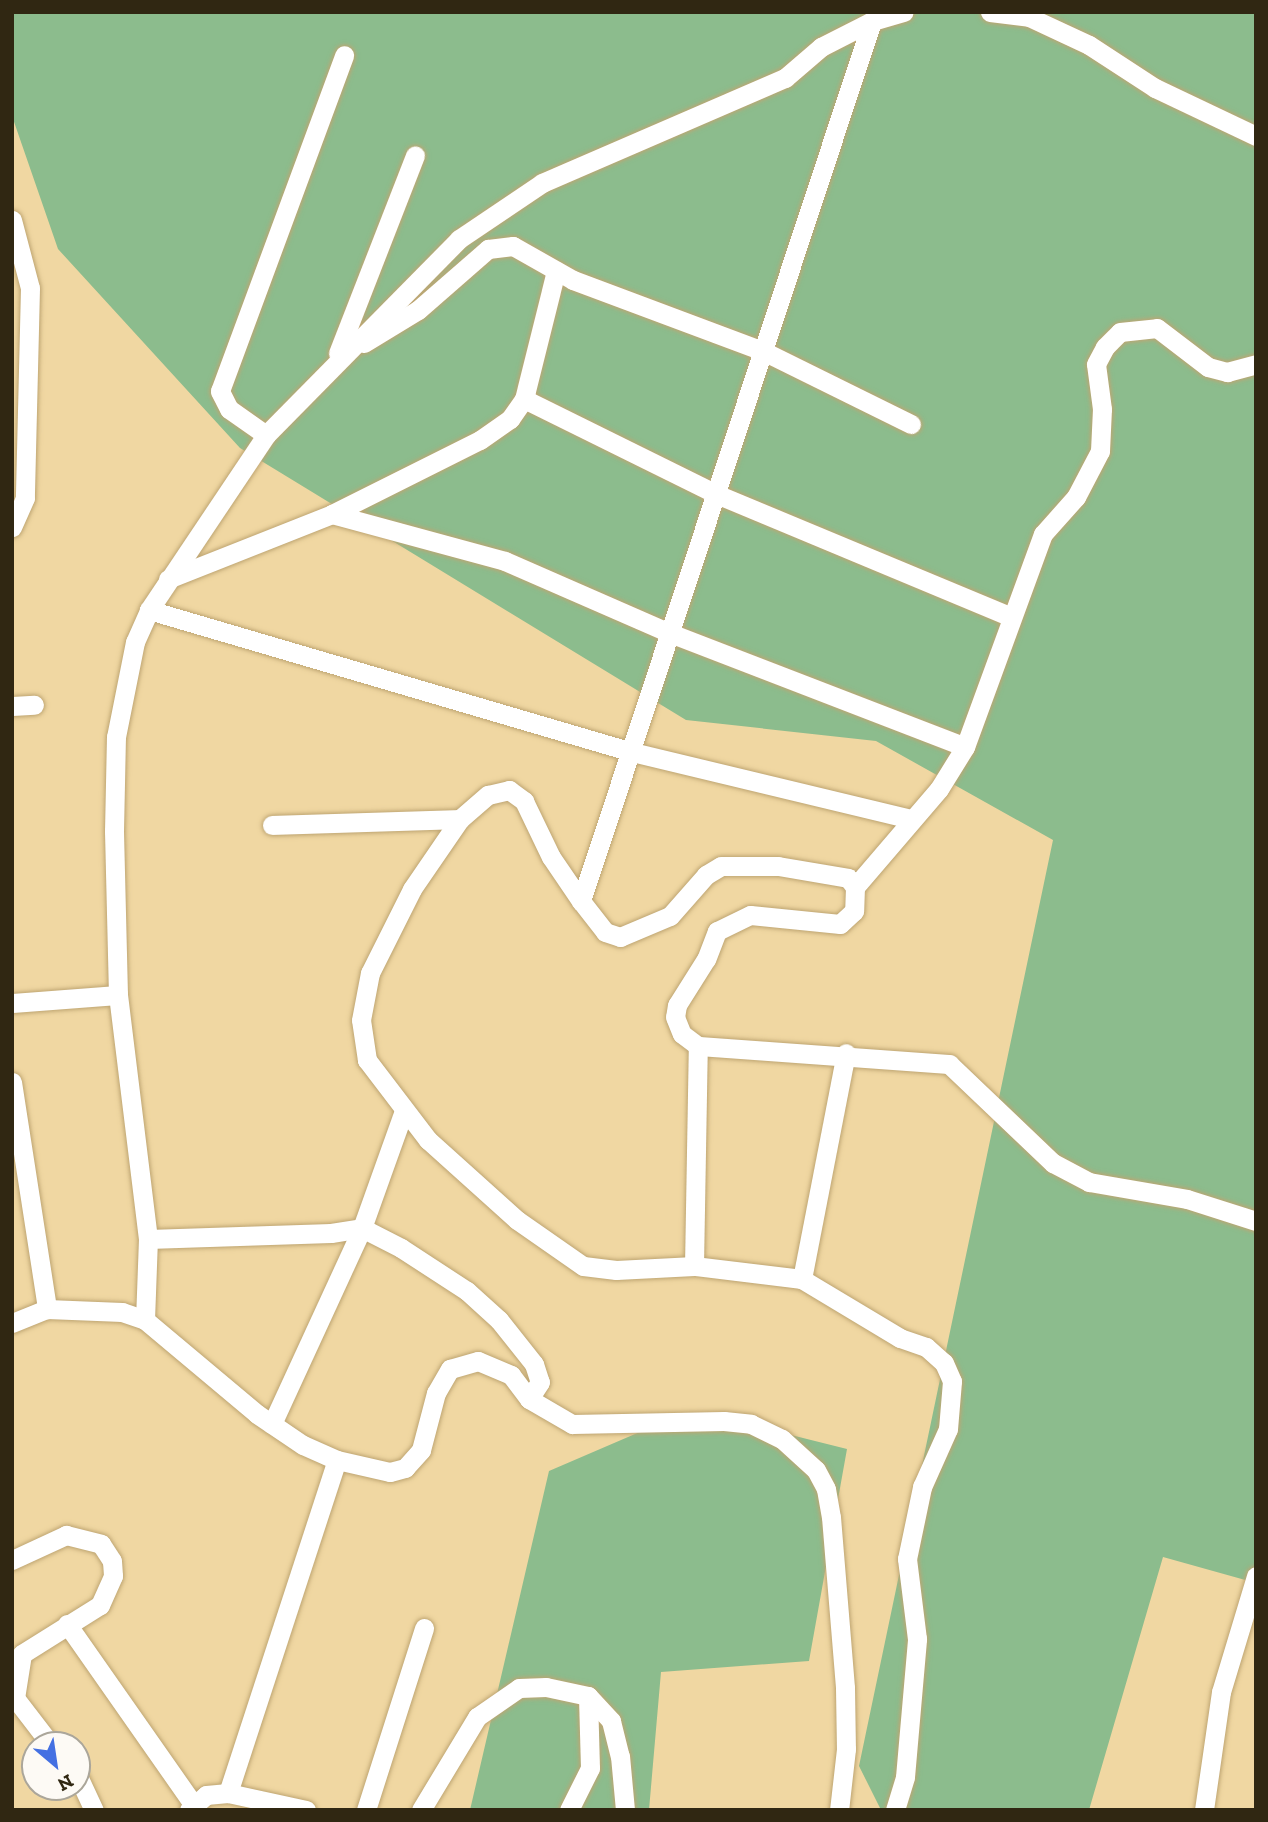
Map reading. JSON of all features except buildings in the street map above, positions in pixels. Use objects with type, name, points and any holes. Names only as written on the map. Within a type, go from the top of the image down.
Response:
[{"type":"street","points":[[145,1320],[148,1239],[118,995],[116,737],[135,642],[149,610],[266,435],[335,360],[458,239],[542,183],[785,78],[821,47],[872,21],[904,12]]},
{"type":"street","points":[[990,12],[1029,17],[1089,45],[1156,88],[1256,136]]},
{"type":"street","points":[[581,901],[872,21]]},
{"type":"street","points":[[266,435],[229,408],[220,391],[344,55]]},
{"type":"street","points":[[335,360],[415,156]]},
{"type":"street","points":[[12,220],[30,288],[25,498],[18,521],[12,527]]},
{"type":"street","points":[[335,360],[418,310],[488,249],[513,246],[556,271],[763,351],[911,424]]},
{"type":"street","points":[[169,579],[332,514],[480,440],[510,419],[524,400],[556,271]]},
{"type":"street","points":[[1256,364],[1227,372],[1208,366],[1157,328],[1120,332],[1105,347],[1096,364],[1102,409],[1100,451],[1076,496],[1043,534],[965,747],[939,789],[855,887],[854,911],[839,924],[750,915],[717,931],[675,1017],[682,1034],[698,1046],[846,1053],[949,1064],[1016,1133],[1053,1163],[1077,1176],[1089,1182],[1187,1199],[1256,1221]]},
{"type":"street","points":[[524,400],[716,494],[1011,617]]},
{"type":"street","points":[[332,514],[505,561],[670,633],[965,747]]},
{"type":"street","points":[[149,610],[632,752],[911,819]]},
{"type":"street","points":[[12,706],[34,705]]},
{"type":"street","points":[[855,887],[833,873],[739,863],[721,866],[706,875],[670,916],[620,937],[605,932],[581,901],[551,858],[524,801],[509,790],[488,795],[460,819],[395,919],[370,973],[360,1020],[367,1060],[428,1140],[517,1220],[583,1266],[616,1270],[694,1265],[802,1279],[900,1338],[926,1347],[944,1363],[952,1381],[948,1429],[922,1487],[911,1527],[907,1559],[917,1639],[905,1777],[895,1810]]},
{"type":"street","points":[[272,825],[460,819]]},
{"type":"street","points":[[12,1003],[118,995]]},
{"type":"street","points":[[694,1265],[698,1046]]},
{"type":"street","points":[[802,1279],[846,1053]]},
{"type":"street","points":[[12,1082],[47,1309]]},
{"type":"street","points":[[272,1424],[362,1228],[404,1111]]},
{"type":"street","points":[[148,1239],[331,1233],[362,1228],[401,1248],[467,1291],[499,1320],[534,1364],[540,1382],[529,1399]]},
{"type":"street","points":[[12,1323],[47,1309],[122,1312],[145,1320],[272,1424],[337,1460],[390,1472],[414,1461],[428,1437],[436,1393],[450,1369],[458,1364],[478,1361],[510,1376],[529,1399],[572,1424],[679,1420],[751,1424],[801,1452],[816,1470],[826,1489],[831,1517],[842,1630],[846,1749],[839,1810]]},
{"type":"street","points":[[228,1793],[337,1460]]},
{"type":"street","points":[[12,1560],[66,1535],[101,1544],[112,1561],[113,1576],[100,1605],[22,1654],[14,1678],[15,1698],[40,1731]]},
{"type":"street","points":[[1204,1810],[1221,1692],[1256,1576]]},
{"type":"street","points":[[67,1624],[191,1807],[206,1795],[228,1793],[306,1810]]},
{"type":"street","points":[[366,1810],[424,1628]]},
{"type":"street","points":[[421,1810],[477,1717],[497,1699],[519,1688],[546,1686],[588,1696],[611,1721],[620,1756],[625,1810]]},
{"type":"street","points":[[569,1810],[590,1768],[588,1696]]},
{"type":"green space","points":[[12,12],[1256,12],[1256,1583],[1163,1557],[1089,1810],[881,1810],[859,1766],[1053,840],[876,741],[686,720],[240,448],[58,249],[12,116]]},
{"type":"green space","points":[[755,1426],[847,1449],[809,1661],[661,1672],[649,1810],[470,1810],[549,1471],[642,1431]]}]
